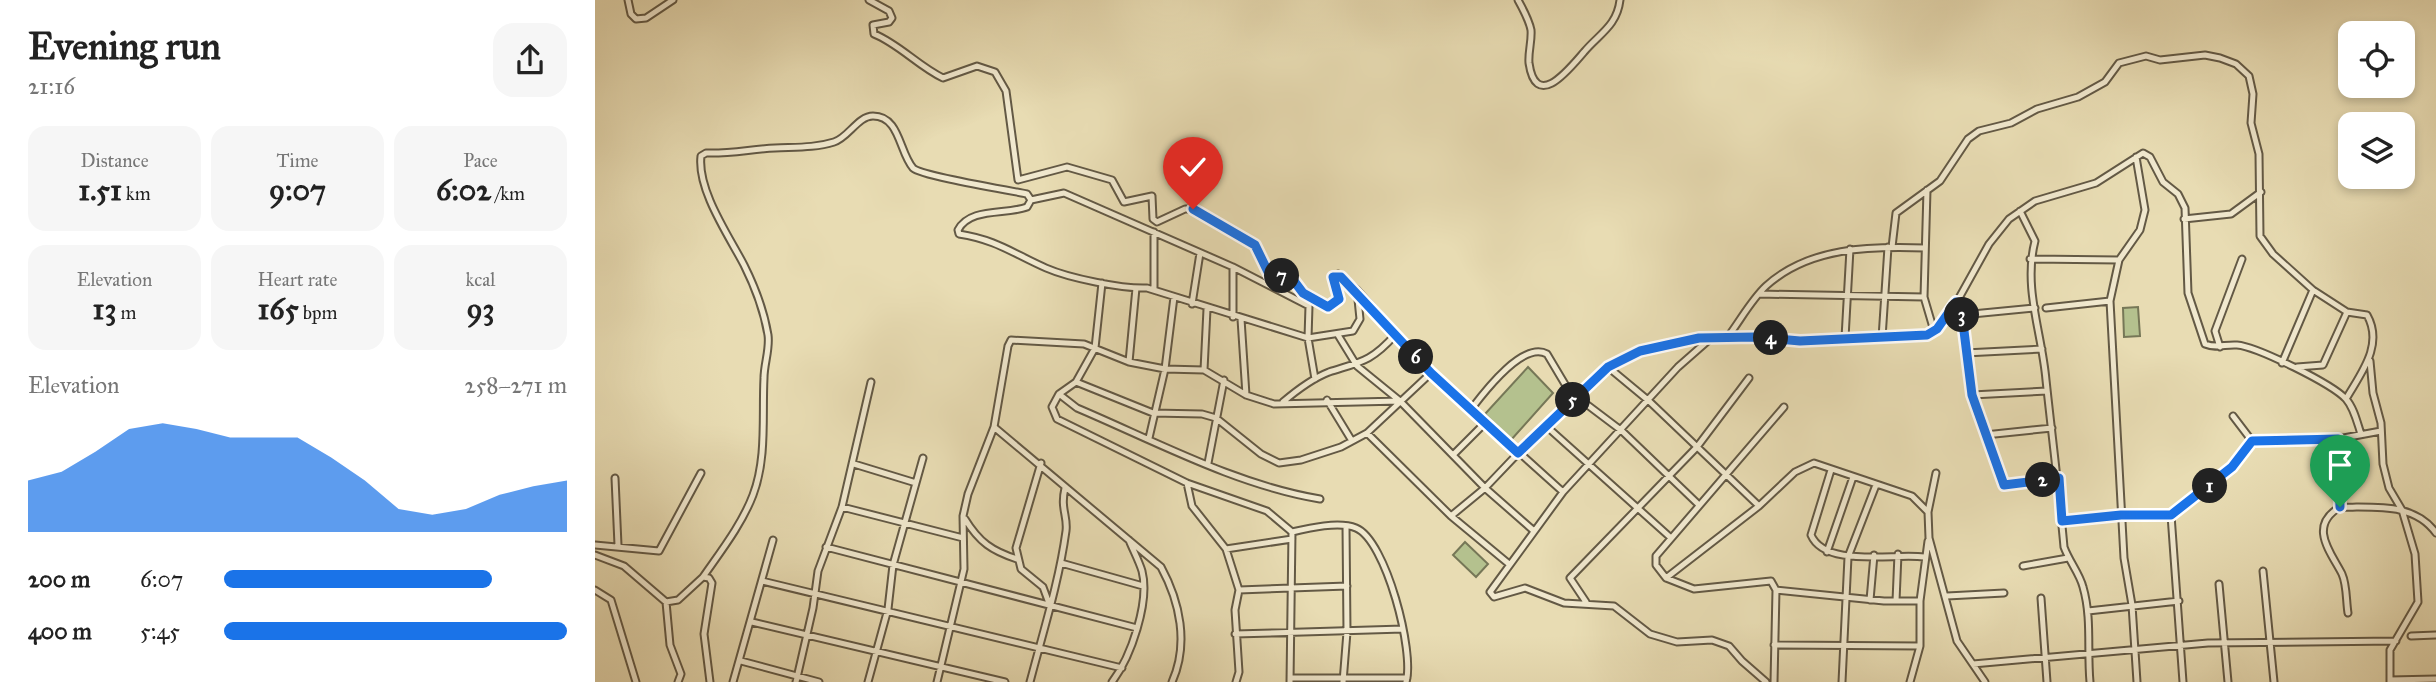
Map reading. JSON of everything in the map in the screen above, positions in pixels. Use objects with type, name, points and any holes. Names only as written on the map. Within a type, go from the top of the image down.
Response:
[{"type":"street","points":[[628,0],[631,14],[636,19],[646,18],[673,0]]},
{"type":"street","points":[[869,0],[890,11],[892,18],[889,22],[873,25],[874,34],[889,40],[924,69],[943,78],[977,66],[995,72],[1006,91],[1018,180],[1073,167],[1112,180],[1124,202],[1130,203],[1145,195],[1152,196],[1154,221],[1189,208],[1246,237],[1263,257],[1270,276],[1291,277],[1303,293],[1328,307],[1339,299],[1332,282],[1335,275],[1357,290],[1431,373],[1563,492]]},
{"type":"street","points":[[1518,0],[1532,33],[1529,62],[1533,76],[1539,83],[1548,85],[1559,80],[1591,44],[1606,32],[1614,22],[1620,1]]},
{"type":"street","points":[[1882,338],[1890,247],[1896,213],[1940,180],[1960,150],[1979,131],[2011,123],[2037,109],[2078,97],[2105,82],[2119,63],[2147,56],[2160,60],[2205,55],[2236,64],[2249,76],[2253,93],[2251,123],[2259,154],[2260,236],[2273,254],[2313,290],[2347,312],[2367,315],[2373,326],[2370,360],[2381,431],[2383,464],[2389,488],[2402,510],[2415,554],[2418,602],[2391,650],[2390,681],[2436,679]]},
{"type":"street","points":[[666,602],[678,600],[703,577],[729,540],[753,495],[763,452],[764,375],[769,339],[761,306],[749,276],[717,215],[700,165],[701,156],[837,142],[867,117],[875,116],[887,120],[896,130],[912,167],[923,175],[983,183],[1027,194],[1031,200]]},
{"type":"street","points":[[1451,516],[1485,488],[1545,425],[1608,367],[1640,351],[1711,338],[1800,341],[1927,335],[1934,331],[1956,302],[1989,244],[2020,211],[2035,201],[2096,183],[2143,153],[2150,156],[2163,182],[2178,194],[2185,208],[2188,293],[2205,344],[2244,347],[2294,367],[2346,399],[2361,434]]},
{"type":"street","points":[[2136,157],[2145,209],[2140,230],[2119,260],[2110,301],[2121,515],[2132,605],[2137,682]]},
{"type":"street","points":[[1927,190],[1924,297],[1934,331]]},
{"type":"street","points":[[2185,219],[2231,214],[2261,192]]},
{"type":"street","points":[[1031,200],[1064,193],[1233,267],[1308,306],[1308,338],[1315,379]]},
{"type":"street","points":[[1031,200],[1030,205],[1019,210],[978,215],[959,225],[959,234],[999,243],[1048,269],[1101,283],[1154,290],[1207,309],[1308,338],[1348,334],[1357,327],[1360,307],[1357,290]]},
{"type":"street","points":[[2020,211],[2035,241],[2030,286],[2042,349],[2062,521],[2069,558],[2083,583],[2088,611],[2087,654],[2090,682]]},
{"type":"street","points":[[1154,232],[1154,290]]},
{"type":"street","points":[[1727,338],[1759,294],[1781,275],[1850,248],[1925,248]]},
{"type":"street","points":[[1845,338],[1850,248]]},
{"type":"street","points":[[1192,304],[1200,253]]},
{"type":"street","points":[[2031,259],[2119,260]]},
{"type":"street","points":[[2220,347],[2215,331],[2242,259]]},
{"type":"street","points":[[1233,267],[1233,317]]},
{"type":"street","points":[[1101,283],[1095,348],[1076,383],[1059,394],[1052,407],[1056,419],[1187,483],[1267,511],[1292,532],[1346,526],[1363,532],[1380,554],[1403,629],[1409,664],[1407,680],[1291,680],[1292,532]]},
{"type":"street","points":[[1129,362],[1136,288]]},
{"type":"street","points":[[2282,363],[2313,290]]},
{"type":"street","points":[[1759,294],[1924,297]]},
{"type":"street","points":[[1149,438],[1165,369],[1174,297]]},
{"type":"street","points":[[2046,308],[2110,301]]},
{"type":"street","points":[[1956,302],[1962,315],[1972,395],[2004,485],[2059,478]]},
{"type":"street","points":[[1962,315],[2035,308]]},
{"type":"street","points":[[1204,370],[1207,309]]},
{"type":"street","points":[[2294,367],[2323,365],[2347,312]]},
{"type":"street","points":[[1241,319],[1246,395]]},
{"type":"street","points":[[1338,335],[1357,366],[1400,401],[1485,488],[1534,531]]},
{"type":"street","points":[[1282,403],[1315,379],[1357,366],[1380,351],[1395,335]]},
{"type":"street","points":[[1711,338],[1678,367],[1650,401],[1563,492],[1490,588],[1494,597],[1525,587],[1564,603],[1587,602],[1614,606],[1650,634],[1677,642],[1712,640],[1729,646],[1742,662],[1766,682]]},
{"type":"street","points":[[937,682],[960,582],[963,516],[968,494],[994,427],[1011,340],[1084,344],[1129,362],[1165,369],[1204,370],[1246,395],[1282,403],[1328,400],[1400,401]]},
{"type":"street","points":[[1965,353],[2042,349]]},
{"type":"street","points":[[1472,408],[1492,381],[1535,351],[1547,354],[1569,391],[1622,431],[1699,505]]},
{"type":"street","points":[[2346,399],[2370,360]]},
{"type":"street","points":[[1608,367],[1650,401],[1759,506]]},
{"type":"street","points":[[1076,383],[1153,414],[1202,414],[1216,418],[1261,454],[1279,463],[1301,460],[1367,433],[1431,373]]},
{"type":"street","points":[[1587,602],[1570,578],[1697,447],[1749,378]]},
{"type":"street","points":[[1208,463],[1224,380]]},
{"type":"street","points":[[797,679],[815,591],[826,547],[842,507],[854,464],[858,431],[871,382]]},
{"type":"street","points":[[1972,395],[2047,391]]},
{"type":"street","points":[[1059,394],[1077,408],[1282,493],[1319,499]]},
{"type":"street","points":[[1328,400],[1352,441]]},
{"type":"street","points":[[1774,682],[1776,590],[1768,580],[1694,589],[1667,578],[1656,565],[1656,556],[1784,407]]},
{"type":"street","points":[[2232,416],[2252,441]]},
{"type":"street","points":[[1453,455],[1486,422]]},
{"type":"street","points":[[1545,425],[1591,463],[1671,538]]},
{"type":"street","points":[[994,427],[1041,463],[1065,488],[1161,567],[1171,585],[1184,642],[1172,682]]},
{"type":"street","points":[[1985,435],[2052,428]]},
{"type":"street","points":[[2252,441],[2338,439],[2381,431]]},
{"type":"street","points":[[1367,433],[1451,516],[1509,564]]},
{"type":"street","points":[[2338,439],[2340,507]]},
{"type":"street","points":[[2062,521],[2121,515],[2171,515],[2232,467],[2252,441]]},
{"type":"street","points":[[868,682],[879,650],[888,609],[893,565],[923,458]]},
{"type":"street","points":[[1041,463],[1016,548],[1021,569],[1043,587],[1050,606]]},
{"type":"street","points":[[1667,578],[1805,466],[1814,463],[1912,496],[1928,512]]},
{"type":"street","points":[[854,464],[916,483]]},
{"type":"street","points":[[1831,470],[1811,535],[1814,543],[1828,552],[1848,557],[1898,554],[1924,557]]},
{"type":"street","points":[[595,545],[618,545],[659,551],[701,473]]},
{"type":"street","points":[[1936,473],[1934,498],[1928,512],[1929,538],[1937,572],[1947,596],[1957,641],[1985,682]]},
{"type":"street","points":[[1828,552],[1853,477]]},
{"type":"street","points":[[615,478],[618,545]]},
{"type":"street","points":[[1187,483],[1192,506],[1226,549],[1239,590],[1235,634],[1239,672],[1236,682]]},
{"type":"street","points":[[1842,682],[1848,557],[1875,485]]},
{"type":"street","points":[[1030,682],[1061,563],[1067,527],[1061,507],[1065,488]]},
{"type":"street","points":[[842,507],[963,538]]},
{"type":"street","points":[[2348,613],[2343,576],[2329,555],[2324,527],[2329,514],[2340,507],[2402,510],[2419,516],[2436,533]]},
{"type":"street","points":[[2171,515],[2183,682]]},
{"type":"street","points":[[963,516],[975,536],[992,551],[1017,559]]},
{"type":"street","points":[[1344,681],[1347,632],[1346,526]]},
{"type":"street","points":[[1910,682],[1920,646],[1920,601],[1924,557],[1929,538]]},
{"type":"street","points":[[1226,549],[1292,539]]},
{"type":"street","points":[[733,682],[773,540]]},
{"type":"street","points":[[1112,682],[1122,668],[1137,628],[1143,586],[1142,571],[1129,540]]},
{"type":"street","points":[[826,547],[1137,628]]},
{"type":"street","points":[[1896,601],[1898,554]]},
{"type":"street","points":[[595,555],[624,566],[666,602],[670,645],[681,674],[678,682]]},
{"type":"street","points":[[1870,600],[1874,555]]},
{"type":"street","points":[[2023,566],[2069,558]]},
{"type":"street","points":[[1061,563],[1143,586]]},
{"type":"street","points":[[2263,571],[2274,682]]},
{"type":"street","points":[[703,577],[709,578],[712,583],[704,634],[710,682]]},
{"type":"street","points":[[762,581],[815,591],[1122,668]]},
{"type":"street","points":[[2219,584],[2228,682]]},
{"type":"street","points":[[1239,590],[1347,586]]},
{"type":"street","points":[[595,590],[611,600],[636,682]]},
{"type":"street","points":[[1776,590],[1870,600],[1920,601]]},
{"type":"street","points":[[1947,596],[2004,593]]},
{"type":"street","points":[[2041,598],[2047,682]]},
{"type":"street","points":[[2088,611],[2179,601]]},
{"type":"street","points":[[752,622],[1005,682]]},
{"type":"street","points":[[1235,634],[1403,629]]},
{"type":"street","points":[[2411,636],[2436,635]]},
{"type":"street","points":[[1973,664],[2224,642],[2270,640],[2290,644],[2396,641]]},
{"type":"street","points":[[1775,645],[1920,646]]},
{"type":"street","points":[[741,661],[797,679],[819,682]]},
{"type":"green space","points":[[2138,307],[2140,336],[2124,337],[2123,308]]},
{"type":"green space","points":[[1528,367],[1553,393],[1511,440],[1485,414]]},
{"type":"green space","points":[[1465,542],[1488,564],[1476,577],[1453,555]]},
{"type":"route","points":[[1193,209],[1246,237],[1266,262],[1270,276],[1288,275],[1303,293],[1328,307],[1333,306],[1339,299],[1332,282],[1333,277],[1341,277],[1357,290],[1431,373],[1518,453],[1608,367],[1640,351],[1699,338],[1755,337],[1800,341],[1927,335],[1937,329],[1956,302],[1962,315],[1972,395],[2004,485],[2059,478],[2062,521],[2121,515],[2171,515],[2232,467],[2252,441],[2284,439],[2338,439],[2340,507]]}]
